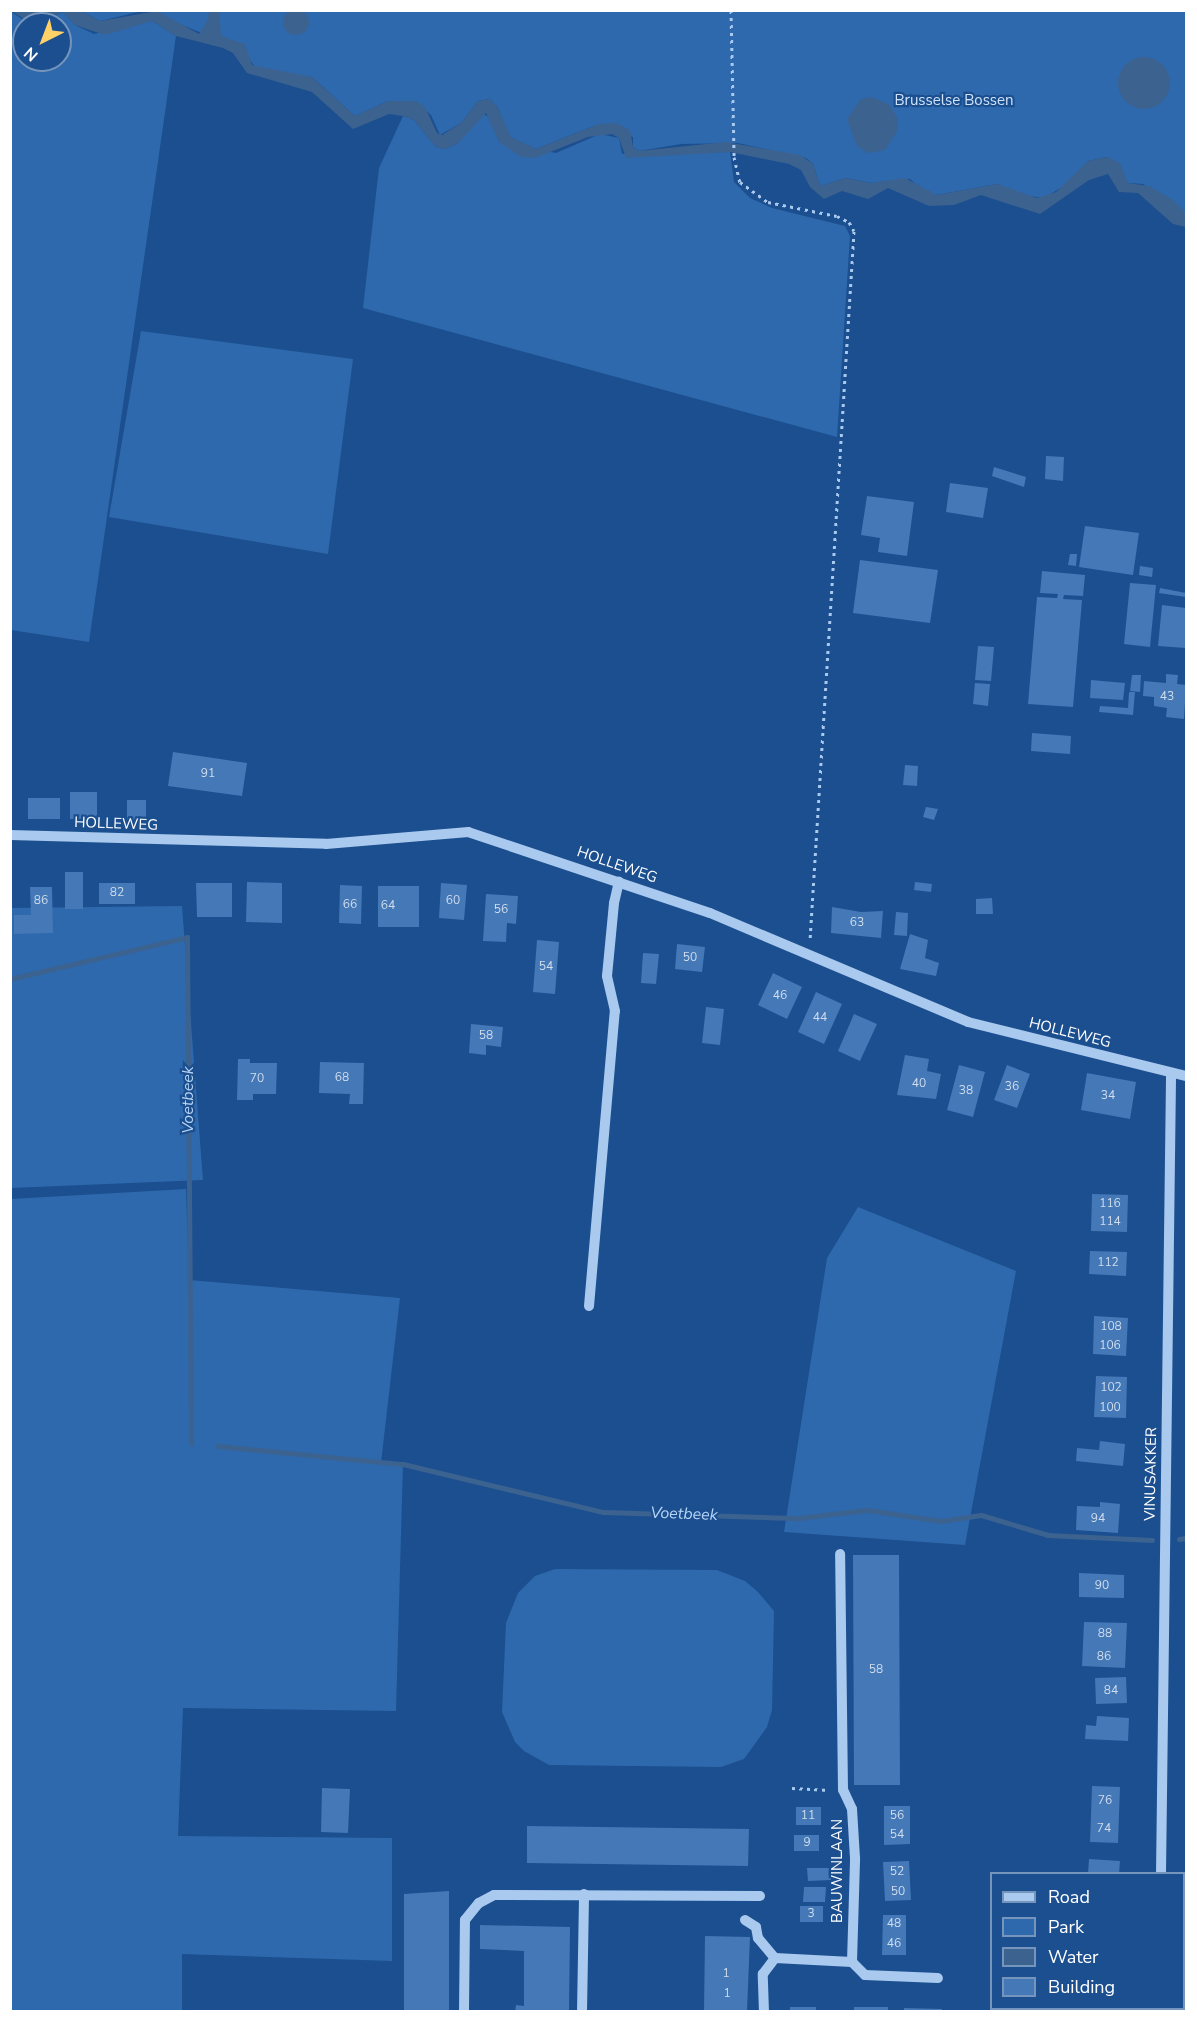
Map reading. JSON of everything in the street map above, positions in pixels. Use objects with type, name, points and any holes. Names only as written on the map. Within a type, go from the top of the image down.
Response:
[{"type":"street","name":"HOLLEWEG","points":[[10,836],[326,844],[468,832],[619,882],[810,954],[968,1022],[1186,1076]]},
{"type":"street","points":[[589,1306],[615,1011],[608,976],[614,903],[619,882]]},
{"type":"street","name":"VINUSAKKER","points":[[1161,1872],[1171,1074]]},
{"type":"street","name":"BAUWINLAAN","points":[[840,1554],[843,1786],[852,1809],[852,1962]]},
{"type":"street","points":[[464,2012],[465,1920],[470,1911],[494,1895],[507,1893],[760,1896]]},
{"type":"street","points":[[582,2012],[584,1894]]},
{"type":"street","points":[[745,1920],[756,1927],[758,1938],[775,1958],[852,1962],[865,1975],[938,1978]]},
{"type":"street","points":[[764,2012],[763,1974],[775,1958]]},
{"type":"path","points":[[731,10],[734,157],[740,182],[757,197],[782,207],[837,216],[849,222],[854,231],[810,954]]},
{"type":"path","points":[[792,1788],[843,1786]]},
{"type":"green space","points":[[10,11],[12,12],[12,72],[72,72],[72,22],[94,34],[152,21],[176,36],[89,642],[11,630]]},
{"type":"green space","points":[[81,11],[142,11],[100,21]]},
{"type":"green space","name":"Brusselse Bossen","points":[[157,11],[1186,11],[1186,213],[1143,184],[1128,183],[1107,157],[1088,161],[1067,184],[1044,198],[1021,195],[997,184],[937,195],[923,191],[910,179],[871,183],[846,178],[820,186],[813,164],[806,158],[738,143],[681,144],[639,151],[633,147],[633,137],[594,126],[536,149],[510,137],[497,106],[489,99],[478,101],[461,123],[440,135],[431,115],[416,101],[388,101],[355,116],[312,77],[256,68],[249,59],[212,37],[169,20]]},
{"type":"green space","points":[[481,113],[489,117],[499,142],[556,153],[600,134],[619,138],[622,154],[730,152],[734,182],[750,198],[772,208],[845,226],[850,236],[837,437],[363,308],[379,168],[403,116],[414,120],[436,147],[444,149],[457,144]]},
{"type":"green space","points":[[141,331],[353,359],[328,554],[109,517]]},
{"type":"green space","points":[[182,906],[203,1180],[11,1188],[10,908]]},
{"type":"green space","points":[[186,1189],[189,1280],[400,1298],[381,1463],[403,1464],[396,1711],[183,1708],[178,1836],[392,1838],[392,1961],[182,1954],[182,2011],[11,2011],[11,1199]]},
{"type":"green space","points":[[858,1207],[1016,1271],[965,1545],[784,1532],[827,1258]]},
{"type":"green space","points":[[555,1569],[717,1570],[745,1581],[758,1592],[774,1611],[772,1710],[767,1727],[744,1759],[721,1767],[549,1765],[524,1751],[515,1742],[502,1712],[506,1623],[518,1593],[535,1576]]},
{"type":"water","points":[[296,9],[305,13],[309,22],[305,31],[296,35],[287,31],[283,22],[287,13]]},
{"type":"water","points":[[12,11],[81,11],[100,21],[157,11],[199,34],[208,20],[209,11],[219,11],[221,36],[245,44],[252,65],[312,77],[355,116],[388,101],[416,101],[425,107],[437,133],[442,135],[461,123],[478,101],[489,99],[497,106],[511,137],[536,149],[599,124],[616,123],[630,130],[633,147],[639,151],[726,142],[800,155],[813,164],[820,186],[846,178],[871,183],[905,178],[937,195],[997,184],[1037,198],[1056,192],[1088,161],[1107,157],[1120,163],[1128,183],[1149,186],[1173,200],[1186,213],[1186,227],[1173,224],[1138,193],[1119,192],[1108,174],[1089,180],[1040,214],[981,195],[954,205],[929,206],[888,188],[868,199],[842,191],[824,199],[810,187],[801,170],[789,164],[730,152],[626,158],[619,138],[612,134],[588,137],[535,158],[521,157],[499,142],[486,113],[457,144],[444,149],[436,147],[414,120],[403,116],[389,114],[353,129],[312,92],[247,73],[233,53],[223,48],[176,36],[152,21],[105,35],[75,25],[72,22],[72,12]]},
{"type":"water","points":[[1144,57],[1154,59],[1162,65],[1168,73],[1170,83],[1168,93],[1162,101],[1154,107],[1144,109],[1134,107],[1126,101],[1120,93],[1118,83],[1120,73],[1126,65],[1134,59]]},
{"type":"water","points":[[871,97],[889,104],[898,119],[897,131],[885,150],[867,153],[857,146],[847,119],[861,99]]},
{"type":"building","points":[[1046,456],[1064,457],[1063,481],[1045,479]]},
{"type":"building","points":[[994,467],[1026,477],[1024,487],[992,476]]},
{"type":"building","points":[[950,483],[988,488],[983,518],[946,512]]},
{"type":"building","points":[[867,496],[914,502],[907,556],[878,552],[880,538],[861,535]]},
{"type":"building","points":[[1085,526],[1139,533],[1133,575],[1079,567]]},
{"type":"building","points":[[1070,554],[1077,554],[1076,566],[1068,565]]},
{"type":"building","points":[[860,560],[938,570],[930,623],[853,613]]},
{"type":"building","points":[[1140,566],[1153,568],[1152,577],[1139,575]]},
{"type":"building","points":[[1042,571],[1085,575],[1083,596],[1064,595],[1063,599],[1082,600],[1073,707],[1028,704],[1037,597],[1057,598],[1058,594],[1040,593]]},
{"type":"building","points":[[1130,583],[1156,585],[1150,647],[1124,644]]},
{"type":"building","points":[[1160,588],[1186,593],[1186,597],[1159,593]]},
{"type":"building","points":[[1162,605],[1186,608],[1185,648],[1158,646]]},
{"type":"building","points":[[978,646],[994,647],[991,681],[975,680]]},
{"type":"building","points":[[1166,674],[1178,675],[1177,684],[1186,685],[1184,719],[1166,717],[1167,708],[1154,706],[1154,697],[1143,696],[1144,681],[1166,683]]},
{"type":"building","points":[[1132,675],[1141,675],[1140,692],[1130,691]]},
{"type":"building","points":[[1091,680],[1125,683],[1123,700],[1090,698]]},
{"type":"building","points":[[975,683],[990,684],[988,706],[973,704]]},
{"type":"building","points":[[1129,692],[1135,692],[1133,715],[1099,712],[1100,706],[1128,708]]},
{"type":"building","points":[[1032,733],[1071,736],[1070,754],[1031,751]]},
{"type":"building","points":[[173,752],[247,763],[242,796],[168,786]]},
{"type":"building","points":[[905,765],[918,766],[917,786],[903,785]]},
{"type":"building","points":[[70,792],[97,792],[97,819],[70,819]]},
{"type":"building","points":[[28,798],[60,798],[60,819],[28,819]]},
{"type":"building","points":[[127,800],[146,800],[146,822],[127,822]]},
{"type":"building","points":[[926,807],[938,809],[934,820],[923,817]]},
{"type":"building","points":[[65,872],[83,872],[83,909],[65,909]]},
{"type":"building","points":[[247,882],[282,883],[282,923],[246,922]]},
{"type":"building","points":[[915,882],[932,884],[931,892],[914,890]]},
{"type":"building","points":[[99,883],[135,883],[135,904],[99,904]]},
{"type":"building","points":[[196,883],[232,883],[232,917],[197,917]]},
{"type":"building","points":[[441,883],[467,885],[464,920],[439,918]]},
{"type":"building","points":[[340,885],[362,886],[361,924],[339,923]]},
{"type":"building","points":[[378,886],[419,886],[419,927],[378,927]]},
{"type":"building","points":[[30,887],[52,887],[53,933],[14,934],[14,915],[31,915]]},
{"type":"building","points":[[486,894],[518,896],[516,924],[507,923],[506,942],[483,941]]},
{"type":"building","points":[[992,898],[993,914],[976,914],[976,899]]},
{"type":"building","points":[[832,907],[861,912],[883,911],[881,938],[831,933]]},
{"type":"building","points":[[896,912],[908,913],[907,936],[894,935]]},
{"type":"building","points":[[910,934],[928,940],[925,958],[939,963],[936,976],[900,969]]},
{"type":"building","points":[[537,940],[559,942],[555,994],[533,992]]},
{"type":"building","points":[[677,944],[705,947],[702,972],[675,969]]},
{"type":"building","points":[[643,953],[659,954],[656,984],[641,983]]},
{"type":"building","points":[[773,973],[802,987],[787,1019],[758,1005]]},
{"type":"building","points":[[816,992],[842,1004],[824,1044],[798,1032]]},
{"type":"building","points":[[706,1007],[724,1009],[720,1045],[702,1043]]},
{"type":"building","points":[[854,1014],[877,1024],[860,1061],[838,1051]]},
{"type":"building","points":[[471,1024],[503,1027],[501,1047],[486,1045],[486,1055],[469,1053]]},
{"type":"building","points":[[905,1055],[929,1059],[927,1071],[941,1074],[936,1099],[897,1095]]},
{"type":"building","points":[[238,1059],[250,1059],[250,1063],[277,1063],[276,1094],[253,1094],[253,1100],[237,1100]]},
{"type":"building","points":[[320,1062],[364,1063],[363,1104],[349,1104],[350,1094],[319,1093]]},
{"type":"building","points":[[959,1065],[985,1072],[973,1117],[947,1110]]},
{"type":"building","points":[[1007,1065],[1030,1074],[1017,1108],[994,1100]]},
{"type":"building","points":[[1087,1073],[1136,1082],[1130,1119],[1081,1110]]},
{"type":"building","points":[[1092,1194],[1128,1195],[1127,1232],[1091,1231]]},
{"type":"building","points":[[1090,1251],[1127,1252],[1126,1276],[1089,1274]]},
{"type":"building","points":[[1094,1316],[1128,1318],[1126,1356],[1093,1354]]},
{"type":"building","points":[[1096,1376],[1127,1377],[1126,1418],[1094,1417]]},
{"type":"building","points":[[1100,1441],[1125,1444],[1123,1466],[1076,1461],[1077,1448],[1099,1450]]},
{"type":"building","points":[[1100,1502],[1120,1504],[1118,1533],[1076,1530],[1077,1506],[1100,1507]]},
{"type":"building","points":[[853,1555],[899,1555],[900,1785],[854,1785]]},
{"type":"building","points":[[1079,1573],[1124,1575],[1124,1598],[1079,1597]]},
{"type":"building","points":[[1084,1622],[1127,1623],[1125,1668],[1082,1666]]},
{"type":"building","points":[[1126,1677],[1127,1703],[1096,1704],[1095,1678]]},
{"type":"building","points":[[1097,1716],[1129,1718],[1128,1741],[1085,1739],[1086,1725],[1096,1726]]},
{"type":"building","points":[[1092,1786],[1120,1787],[1118,1843],[1090,1842]]},
{"type":"building","points":[[322,1788],[350,1789],[348,1833],[321,1832]]},
{"type":"building","points":[[884,1806],[910,1806],[910,1844],[884,1845]]},
{"type":"building","points":[[796,1807],[821,1807],[821,1825],[796,1825]]},
{"type":"building","points":[[527,1826],[749,1829],[748,1866],[527,1863]]},
{"type":"building","points":[[794,1835],[819,1835],[819,1851],[794,1851]]},
{"type":"building","points":[[1089,1859],[1120,1861],[1119,1872],[1088,1872]]},
{"type":"building","points":[[909,1861],[911,1900],[885,1901],[883,1862]]},
{"type":"building","points":[[807,1868],[831,1868],[831,1880],[808,1881]]},
{"type":"building","points":[[804,1887],[826,1887],[825,1902],[803,1902]]},
{"type":"building","points":[[449,1891],[449,2012],[404,2012],[404,1894]]},
{"type":"building","points":[[800,1906],[823,1906],[823,1922],[800,1922]]},
{"type":"building","points":[[883,1915],[906,1915],[906,1955],[882,1955]]},
{"type":"building","points":[[480,1925],[570,1927],[569,2012],[515,2012],[516,2005],[524,2006],[524,1951],[480,1949]]},
{"type":"building","points":[[705,1936],[750,1937],[747,2012],[704,2012]]},
{"type":"building","points":[[790,2007],[816,2007],[816,2012],[790,2012]]},
{"type":"building","points":[[854,2007],[888,2007],[888,2012],[854,2012]]},
{"type":"building","points":[[904,2008],[942,2009],[942,2012],[904,2012]]},
{"type":"building","points":[[1084,2010],[1120,2010],[1120,2012],[1084,2012]]},
{"type":"waterway","name":"Voetbeek","points":[[10,979],[187,937],[191,1444]]},
{"type":"waterway","name":"Voetbeek","points":[[218,1446],[403,1464],[603,1512],[799,1518],[867,1510],[941,1521],[981,1515],[1048,1535],[1152,1540]]},
{"type":"waterway","name":"Voetbeek","points":[[1179,1539],[1186,1538]]}]
